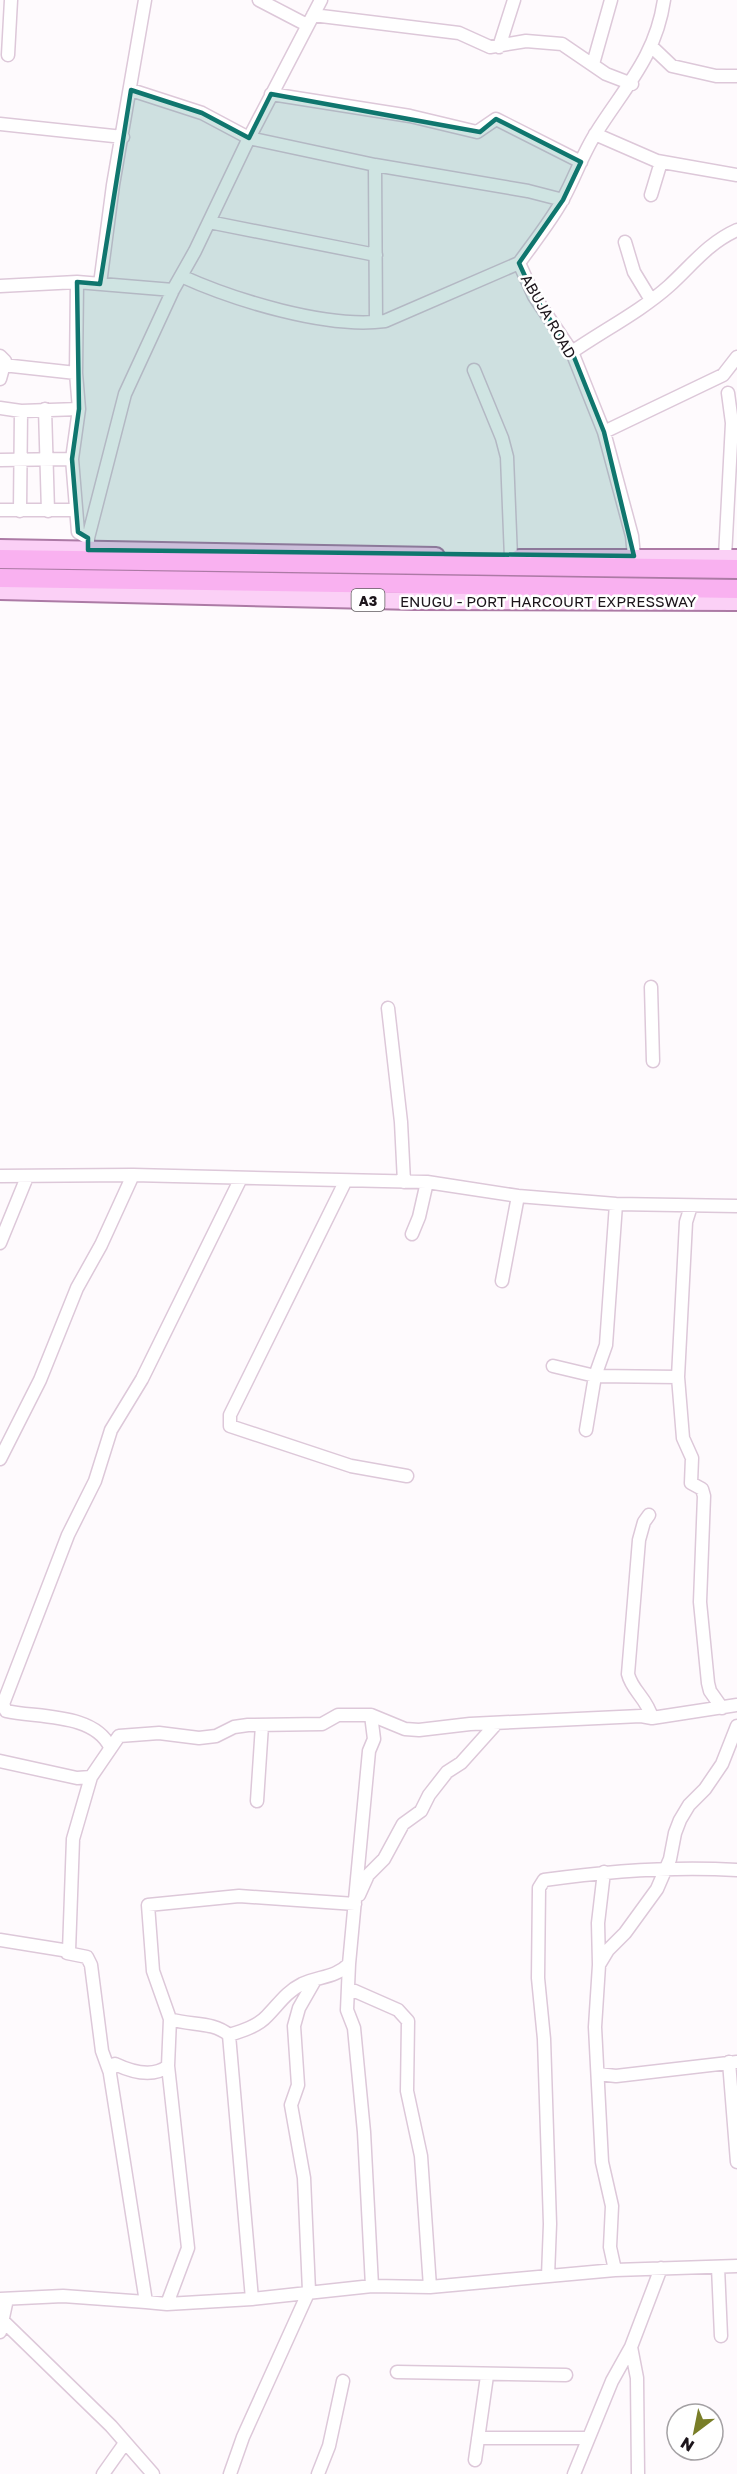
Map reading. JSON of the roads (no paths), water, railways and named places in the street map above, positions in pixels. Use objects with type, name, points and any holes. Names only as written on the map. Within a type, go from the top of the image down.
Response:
[{"type":"highway","points":[[0,559],[733,561]]},
{"type":"highway","name":"ENUGU - PORT HARCOURT EXPRESSWAY","points":[[0,578],[737,589]]},
{"type":"main road","points":[[0,548],[88,544],[511,558],[634,556],[733,561]]},
{"type":"main road","name":"ENUGU - PORT HARCOURT EXPRESSWAY","points":[[0,591],[414,601],[737,602]]},
{"type":"street","points":[[8,55],[11,0]]},
{"type":"street","points":[[100,284],[113,185],[145,0]]},
{"type":"street","points":[[259,0],[310,20],[459,33],[484,45],[499,47],[525,41],[562,44],[606,74],[632,84]]},
{"type":"street","points":[[88,544],[125,394],[173,290],[271,94],[321,0]]},
{"type":"street","points":[[499,47],[514,0]]},
{"type":"street","points":[[593,64],[611,0]]},
{"type":"street","name":"ABUJA ROAD","points":[[634,556],[632,536],[604,432],[572,352],[534,296],[519,263],[563,200],[595,134],[632,84],[651,46],[664,0]]},
{"type":"street","points":[[651,46],[672,66],[716,76],[737,75]]},
{"type":"street","points":[[131,90],[202,113],[249,138],[375,165],[528,190],[563,200]]},
{"type":"street","points":[[271,94],[410,116],[477,132],[496,119],[581,162]]},
{"type":"street","points":[[0,124],[123,137]]},
{"type":"street","points":[[595,134],[661,162],[737,175]]},
{"type":"street","points":[[651,195],[661,162]]},
{"type":"street","points":[[375,165],[376,322]]},
{"type":"street","points":[[209,222],[376,255]]},
{"type":"street","points":[[572,352],[651,300],[670,285],[698,255],[718,238],[737,230]]},
{"type":"street","points":[[626,242],[634,272],[651,300]]},
{"type":"street","points":[[181,276],[222,292],[280,309],[333,319],[376,322],[385,321],[519,263]]},
{"type":"street","points":[[77,282],[76,373],[79,408],[72,459],[74,510],[78,532],[88,544]]},
{"type":"street","points":[[0,286],[77,282],[173,290]]},
{"type":"street","points":[[604,432],[723,375],[737,357]]},
{"type":"street","points":[[0,379],[2,361],[76,373]]},
{"type":"street","points":[[474,370],[502,438],[507,457],[511,558]]},
{"type":"street","points":[[728,393],[732,423],[733,561]]},
{"type":"street","points":[[0,408],[21,411],[79,408]]},
{"type":"street","points":[[45,409],[48,511]]},
{"type":"street","points":[[20,511],[21,411]]},
{"type":"street","points":[[0,459],[72,459]]},
{"type":"street","points":[[0,510],[74,510]]},
{"type":"street","points":[[651,987],[653,1061]]},
{"type":"street","points":[[388,1008],[401,1122],[404,1182]]},
{"type":"street","points":[[0,1459],[40,1380],[76,1288],[101,1245],[133,1175]]},
{"type":"street","points":[[0,1176],[133,1175],[345,1182],[427,1182],[518,1196],[616,1204],[737,1206]]},
{"type":"street","points":[[0,1243],[27,1177]]},
{"type":"street","points":[[107,1741],[87,1725],[6,1711],[3,1704],[68,1535],[95,1481],[111,1430],[142,1379],[241,1178]]},
{"type":"street","points":[[345,1182],[235,1405],[230,1426],[351,1466],[407,1476]]},
{"type":"street","points":[[412,1234],[419,1217],[427,1182]]},
{"type":"street","points":[[502,1281],[518,1196]]},
{"type":"street","points":[[586,1430],[595,1376],[606,1345],[616,1204]]},
{"type":"street","points":[[692,1206],[686,1222],[678,1377],[683,1438],[692,1458],[691,1483],[702,1490],[704,1496],[700,1602],[708,1683],[710,1691],[722,1707]]},
{"type":"street","points":[[553,1366],[595,1376],[678,1377]]},
{"type":"street","points":[[650,1515],[644,1522],[639,1540],[628,1674],[630,1682],[646,1700],[652,1718]]},
{"type":"street","points":[[67,1953],[70,1948],[73,1839],[91,1777],[107,1741],[118,1736],[159,1733],[199,1738],[216,1736],[234,1728],[322,1724],[338,1715],[371,1715],[405,1729],[435,1730],[470,1724],[641,1716],[652,1718],[737,1705]]},
{"type":"street","points":[[371,1715],[374,1739],[369,1751],[349,1964],[347,2010],[354,2028],[364,2132],[372,2286]]},
{"type":"street","points":[[355,1904],[368,1875],[384,1859],[403,1824],[421,1811],[429,1795],[447,1772],[461,1763],[496,1724]]},
{"type":"street","points":[[257,1801],[262,1725]]},
{"type":"street","points":[[599,1965],[608,1950],[625,1933],[657,1889],[680,1820],[689,1805],[705,1789],[722,1764],[737,1726]]},
{"type":"street","points":[[0,1761],[77,1778],[91,1777]]},
{"type":"street","points":[[548,2276],[550,2224],[543,2039],[538,1978],[538,1888],[544,1880],[604,1872],[665,1869],[737,1870]]},
{"type":"street","points":[[604,1872],[598,1923],[599,1965],[595,2027],[602,2162],[612,2206],[610,2247],[615,2270]]},
{"type":"street","points":[[167,2304],[188,2248],[168,2066],[170,2019],[153,1971],[148,1905],[239,1896],[355,1904]]},
{"type":"street","points":[[0,1940],[87,1957],[91,1965],[102,2051],[110,2074],[146,2302]]},
{"type":"street","points":[[229,2035],[258,2023],[287,1993],[315,1980],[338,1974],[349,1964]]},
{"type":"street","points":[[230,2474],[243,2437],[309,2291],[304,2178],[291,2105],[298,2085],[294,2026],[299,2008],[315,1980]]},
{"type":"street","points":[[348,1988],[398,2010],[408,2021],[407,2091],[421,2156],[430,2287]]},
{"type":"street","points":[[170,2019],[188,2025],[209,2024],[229,2035]]},
{"type":"street","points":[[229,2035],[252,2299]]},
{"type":"street","points":[[598,2074],[616,2076],[733,2062],[737,2162]]},
{"type":"street","points":[[110,2074],[113,2064],[149,2073],[161,2072],[168,2066]]},
{"type":"street","points":[[153,2474],[111,2426],[1,2324],[4,2299],[63,2296],[167,2304],[252,2299],[309,2291],[372,2286],[430,2287],[615,2270],[737,2266]]},
{"type":"street","points":[[718,2267],[721,2336]]},
{"type":"street","points":[[574,2474],[587,2438],[631,2347],[661,2268]]},
{"type":"street","points":[[631,2347],[637,2378],[638,2474]]},
{"type":"street","points":[[397,2372],[487,2376],[566,2375]]},
{"type":"street","points":[[475,2460],[487,2376]]},
{"type":"street","points":[[318,2474],[329,2446],[343,2381]]},
{"type":"street","points":[[478,2438],[587,2438]]},
{"type":"street","points":[[102,2474],[125,2443]]}]
